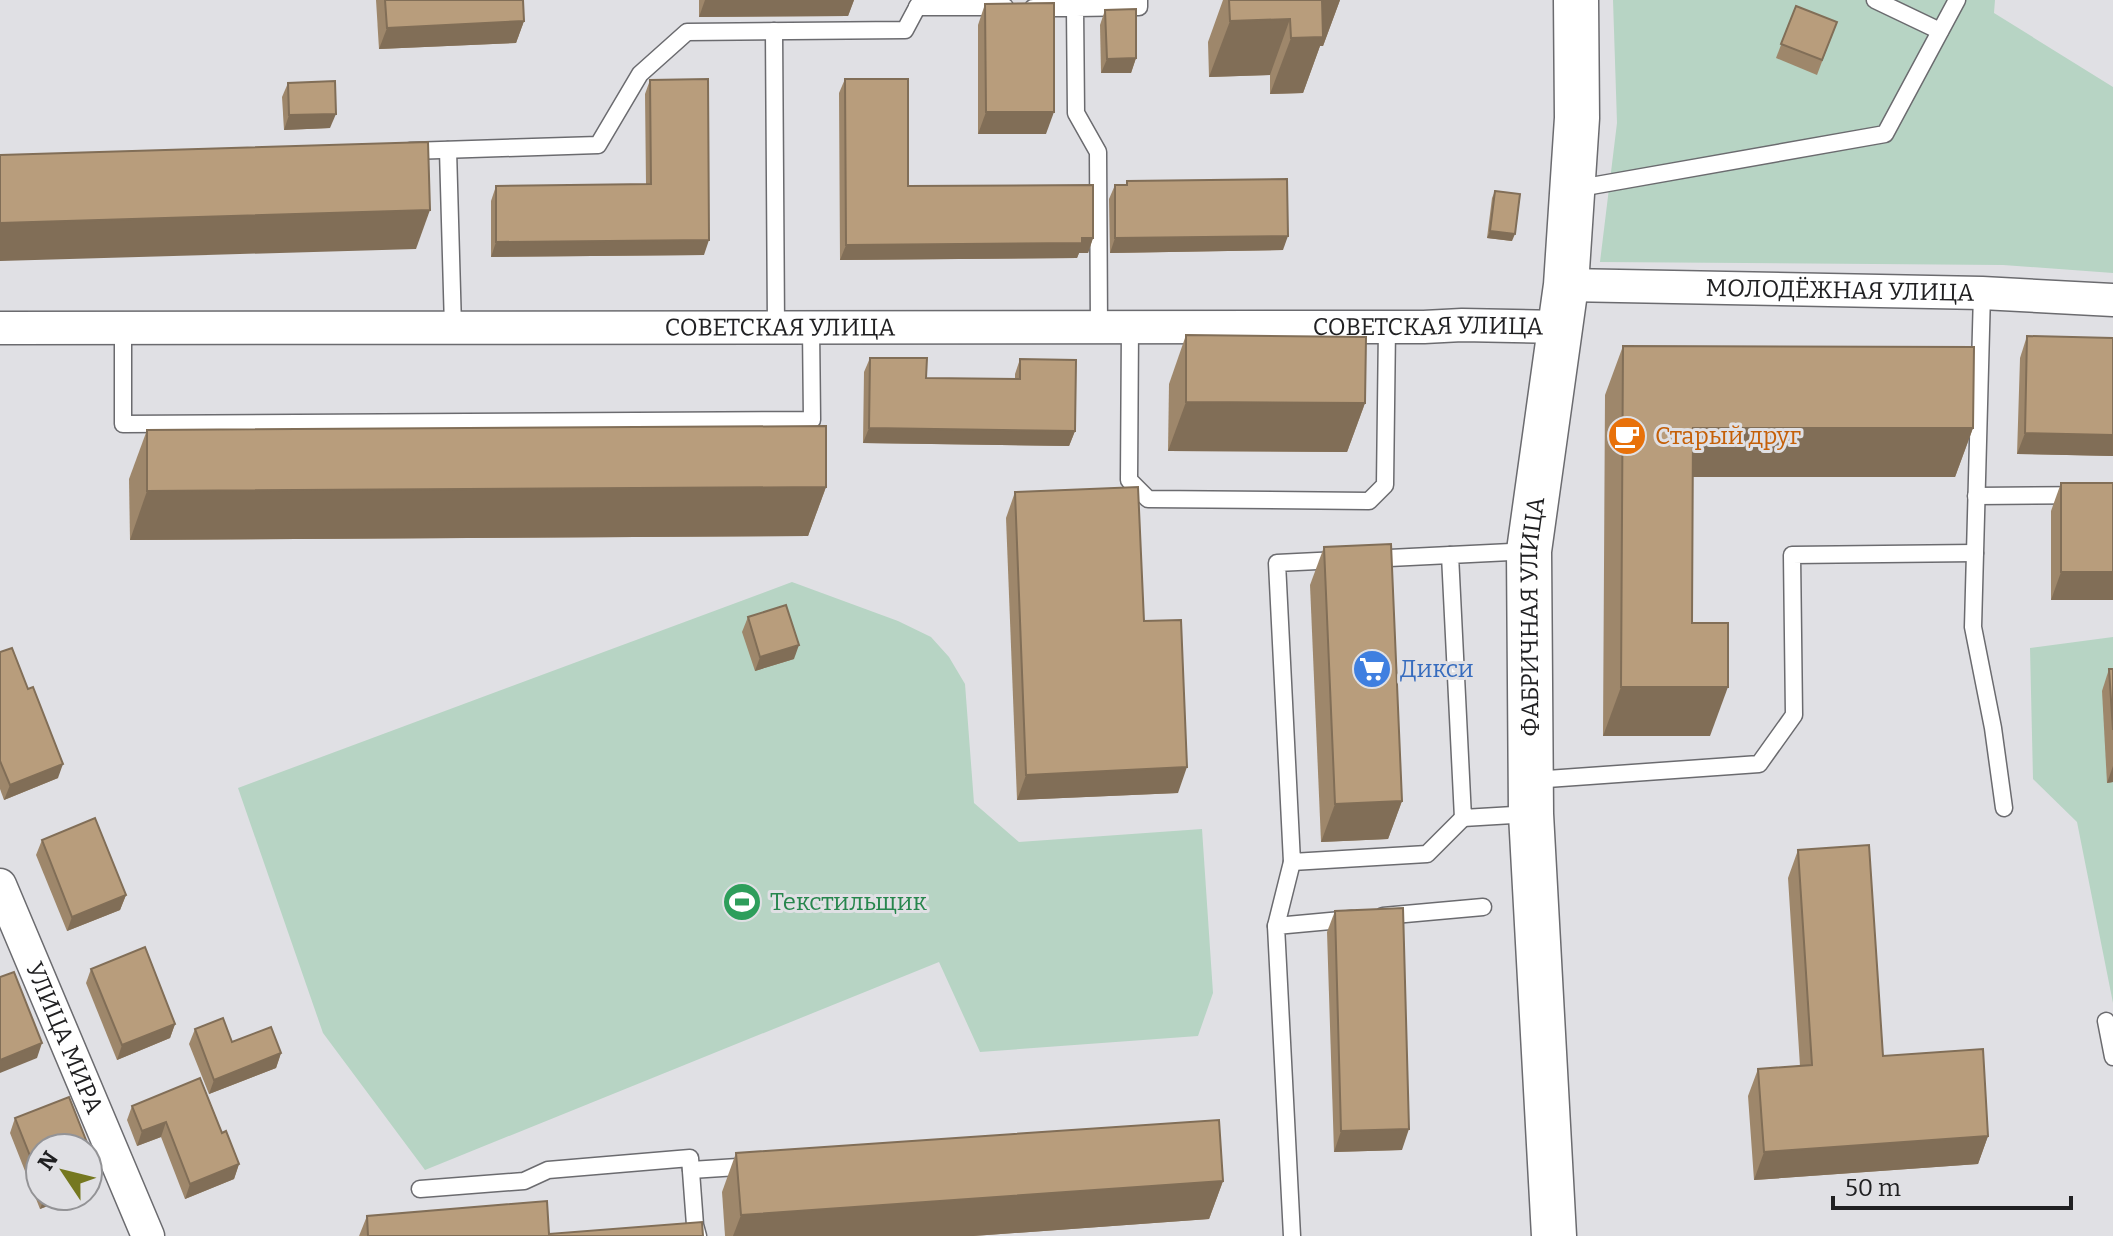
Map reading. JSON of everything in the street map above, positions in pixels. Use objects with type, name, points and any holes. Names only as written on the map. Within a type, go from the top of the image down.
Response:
[{"type":"street","name":"ФАБРИЧНАЯ УЛИЦА","points":[[1554,1236],[1531,797],[1529,551],[1563,306],[1577,118],[1576,0]]},
{"type":"street","name":"МОЛОДЁЖНАЯ УЛИЦА","points":[[1563,306],[1982,293],[2113,300]]},
{"type":"street","name":"СОВЕТСКАЯ УЛИЦА","points":[[0,328],[1387,327],[1462,325],[1563,306]]},
{"type":"street","name":"УЛИЦА МИРА","points":[[0,885],[148,1236]]},
{"type":"lane","points":[[386,152],[598,145],[640,74],[687,32],[905,30],[919,4],[1139,7],[1139,0]]},
{"type":"lane","points":[[1875,0],[1940,31]]},
{"type":"lane","points":[[1572,189],[1885,134],[1957,0]]},
{"type":"lane","points":[[1075,8],[1076,113],[1098,152],[1129,480],[1148,499],[1369,501],[1385,485],[1387,327]]},
{"type":"lane","points":[[774,31],[776,327]]},
{"type":"lane","points":[[448,150],[453,327]]},
{"type":"lane","points":[[1982,293],[1973,627],[1993,728],[2004,808]]},
{"type":"lane","points":[[123,327],[123,424],[139,424],[812,420],[811,327]]},
{"type":"lane","points":[[1976,496],[2113,495]]},
{"type":"lane","points":[[1292,1236],[1276,926],[1292,862],[1277,563],[1529,551]]},
{"type":"lane","points":[[1292,862],[1427,854],[1463,818],[1531,797],[1759,764],[1794,715],[1792,555],[1975,553]]},
{"type":"lane","points":[[1450,555],[1463,818]]},
{"type":"lane","points":[[1276,926],[1483,907]]},
{"type":"lane","points":[[2106,1021],[2113,1057]]},
{"type":"lane","points":[[420,1189],[524,1181],[548,1170],[690,1158],[698,1236]]},
{"type":"lane","points":[[691,1170],[769,1165]]},
{"type":"green space","points":[[1613,0],[1995,0],[1994,13],[2113,87],[2113,273],[2003,265],[1600,262],[1617,123]]},
{"type":"green space","name":"Текстильщик","points":[[792,582],[898,621],[931,637],[949,657],[965,684],[974,803],[1019,842],[1202,829],[1213,993],[1198,1036],[980,1052],[939,962],[425,1170],[323,1033],[238,788]]},
{"type":"green space","points":[[2113,637],[2113,1003],[2077,822],[2033,779],[2030,648]]},
{"type":"building","points":[[385,0],[523,0],[524,21],[387,28]]},
{"type":"building","points":[[1229,0],[1322,0],[1323,37],[1291,38],[1290,19],[1230,21]]},
{"type":"building","points":[[1054,3],[1054,112],[986,112],[985,4]]},
{"type":"building","points":[[1796,6],[1837,22],[1822,60],[1781,44]]},
{"type":"building","points":[[1136,9],[1136,58],[1107,59],[1105,10]]},
{"type":"building","points":[[708,79],[709,240],[496,242],[496,186],[651,184],[650,80]]},
{"type":"building","points":[[845,79],[908,79],[908,186],[1093,185],[1093,238],[1082,238],[1082,243],[846,245]]},
{"type":"building","points":[[335,81],[336,114],[289,115],[288,83]]},
{"type":"building","points":[[428,142],[430,210],[0,223],[0,155]]},
{"type":"building","points":[[1287,179],[1288,236],[1115,238],[1115,185],[1127,185],[1127,181]]},
{"type":"building","points":[[1495,191],[1520,194],[1515,234],[1490,231]]},
{"type":"building","points":[[1186,335],[1366,337],[1365,403],[1186,402]]},
{"type":"building","points":[[2027,336],[2113,338],[2113,435],[2025,433]]},
{"type":"building","points":[[1623,346],[1974,347],[1973,428],[1693,428],[1692,623],[1728,623],[1728,687],[1621,687]]},
{"type":"building","points":[[870,358],[927,358],[926,378],[1020,379],[1020,359],[1076,360],[1075,431],[869,428]]},
{"type":"building","points":[[826,426],[826,487],[147,491],[147,430]]},
{"type":"building","points":[[2061,483],[2113,483],[2113,572],[2061,572]]},
{"type":"building","points":[[1138,487],[1144,621],[1181,620],[1187,767],[1026,775],[1015,492]]},
{"type":"building","points":[[1391,544],[1402,801],[1335,804],[1324,547]]},
{"type":"building","points":[[786,605],[799,645],[760,657],[748,617]]},
{"type":"building","points":[[12,648],[28,689],[33,687],[63,764],[10,785],[0,761],[0,652]]},
{"type":"building","points":[[2109,669],[2113,669],[2113,730]]},
{"type":"building","points":[[95,818],[126,895],[72,917],[42,840]]},
{"type":"building","points":[[1869,845],[1883,1056],[1983,1049],[1988,1136],[1764,1152],[1758,1069],[1812,1065],[1798,850]]},
{"type":"building","points":[[1403,908],[1409,1129],[1341,1131],[1335,911]]},
{"type":"building","points":[[145,947],[175,1024],[122,1045],[91,969]]},
{"type":"building","points":[[14,972],[42,1043],[0,1060],[0,977]]},
{"type":"building","points":[[223,1018],[232,1042],[271,1027],[281,1053],[214,1080],[195,1029]]},
{"type":"building","points":[[200,1078],[222,1133],[226,1131],[239,1164],[190,1184],[166,1122],[142,1131],[132,1106]]},
{"type":"building","points":[[69,1097],[83,1132],[24,1132],[24,1141],[15,1118]]},
{"type":"building","points":[[1219,1120],[1223,1181],[741,1215],[736,1153]]},
{"type":"building","points":[[547,1201],[549,1234],[702,1222],[703,1236],[368,1236],[367,1216]]},
{"type":"place","name":"Старый друг","points":[[1627,436]]},
{"type":"place","name":"Дикси","points":[[1372,669]]},
{"type":"place","name":"Текстильщик","points":[[742,902]]}]
